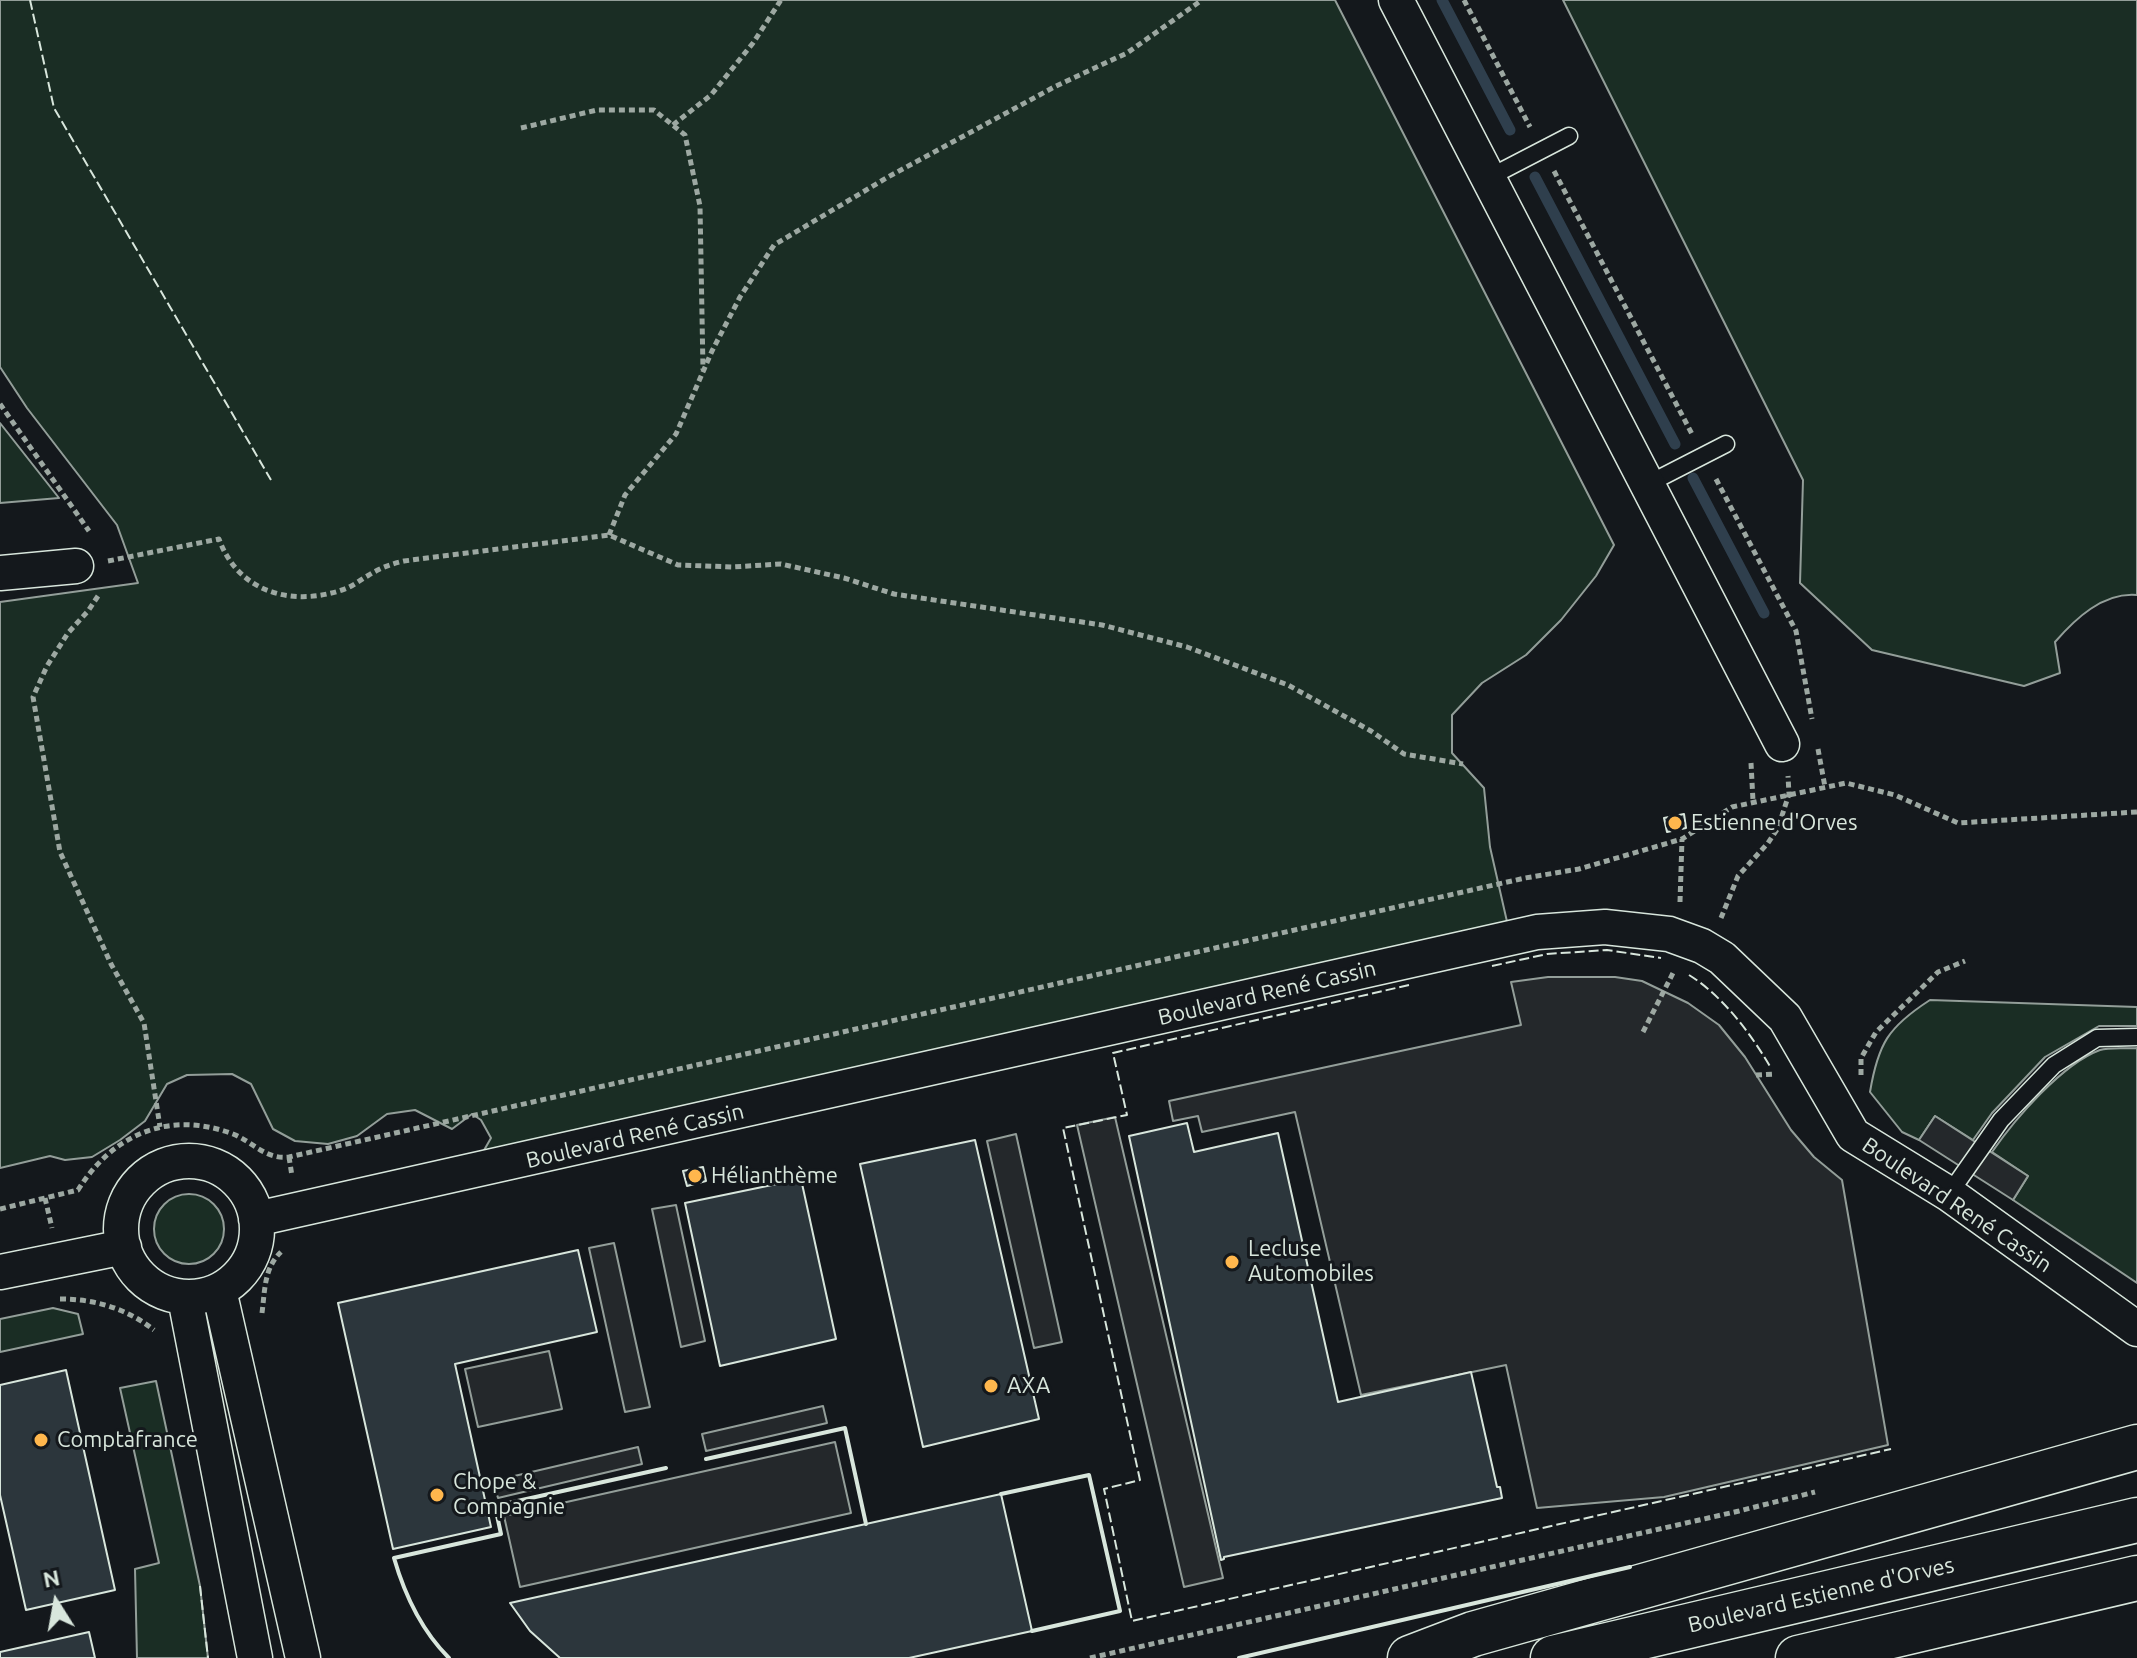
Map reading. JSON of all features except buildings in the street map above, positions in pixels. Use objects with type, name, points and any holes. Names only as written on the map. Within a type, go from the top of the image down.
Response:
[{"type":"main road","points":[[1410,1658],[1473,1634],[2137,1447]]},
{"type":"main road","name":"Boulevard Estienne d'Orves","points":[[1553,1658],[2137,1520]]},
{"type":"main road","points":[[1798,1658],[2120,1582]]},
{"type":"street","points":[[1396,0],[1782,744]]},
{"type":"street","points":[[0,573],[98,558]]},
{"type":"street","name":"Boulevard René Cassin","points":[[256,1219],[1537,932],[1605,927],[1669,934],[1722,958],[1785,1018],[1853,1135],[1949,1194],[2137,1329]]},
{"type":"street","points":[[198,1161],[221,1168],[240,1183],[253,1203],[256,1219],[255,1250],[244,1272],[230,1285],[208,1296],[185,1298],[161,1293],[141,1280],[127,1260],[120,1230],[124,1206],[136,1185],[154,1170],[177,1162],[198,1161]]},
{"type":"street","points":[[0,1272],[124,1247]]},
{"type":"street","points":[[219,1290],[303,1658]]},
{"type":"street","points":[[185,1298],[255,1658]]},
{"type":"lane","points":[[1488,178],[1569,136]]},
{"type":"lane","points":[[1648,484],[1726,444]]},
{"type":"lane","points":[[1949,1194],[2001,1120],[2054,1065],[2097,1038],[2137,1037]]},
{"type":"path","points":[[673,125],[711,95],[753,43],[781,0]]},
{"type":"path","points":[[609,535],[625,495],[676,434],[712,351],[740,297],[774,245],[888,177],[1056,86],[1127,53],[1202,0]]},
{"type":"path","points":[[1464,0],[1796,631],[1814,725]]},
{"type":"path","points":[[521,128],[597,110],[654,110],[685,135],[700,206],[703,375]]},
{"type":"path","points":[[0,404],[58,487],[98,558],[219,539],[224,555],[248,581],[265,590],[305,595],[343,590],[386,566],[404,561],[609,535],[678,565],[733,567],[781,564],[844,578],[894,594],[1102,625],[1187,647],[1288,685],[1371,731],[1404,754],[1463,764]]},
{"type":"path","points":[[101,590],[61,644],[33,697],[60,852],[111,964],[144,1023],[160,1127]]},
{"type":"path","points":[[1816,740],[1825,787]]},
{"type":"path","points":[[1708,950],[1738,876],[1773,836],[1785,812],[1789,794],[1788,768],[1782,744]]},
{"type":"path","points":[[0,1209],[78,1190],[88,1174],[115,1146],[160,1127],[196,1127],[231,1133],[270,1156],[289,1157],[1494,885],[1579,869],[1682,839],[1732,807],[1846,783],[1895,795],[1958,823],[2137,812]]},
{"type":"path","points":[[1861,1079],[1861,1058],[1876,1032],[1938,972],[1965,961]]},
{"type":"path","points":[[1090,1658],[1815,1492]]},
{"type":"green space","points":[[0,0],[1335,0],[1614,545],[1596,576],[1561,620],[1526,655],[1482,683],[1452,715],[1452,753],[1484,788],[1490,847],[1508,926],[483,1152],[491,1138],[481,1120],[472,1114],[452,1129],[415,1110],[387,1114],[357,1136],[328,1144],[295,1141],[273,1129],[251,1084],[232,1074],[187,1075],[167,1084],[145,1121],[92,1157],[65,1160],[50,1156],[0,1168],[0,602],[138,583],[117,525],[27,408],[0,367]]},
{"type":"green space","points":[[1563,0],[2137,0],[2137,595],[2101,602],[2071,625],[2055,642],[2060,673],[2024,686],[1872,650],[1800,583],[1803,480]]},
{"type":"green space","points":[[0,423],[59,498],[0,503]]},
{"type":"green space","points":[[1930,1000],[2137,1007],[2137,1026],[2099,1026],[2045,1057],[1992,1113],[1973,1140],[1935,1116],[1919,1140],[1902,1132],[1870,1092],[1877,1061],[1887,1038],[1904,1019]]},
{"type":"green space","points":[[2137,1048],[2137,1283],[2013,1200],[2028,1176],[1992,1152],[2026,1109],[2070,1067],[2100,1050]]},
{"type":"green space","points":[[189,1194],[208,1200],[218,1210],[224,1229],[218,1248],[208,1258],[189,1264],[170,1258],[160,1248],[154,1229],[160,1210],[170,1200]]},
{"type":"green space","points":[[53,1308],[78,1314],[83,1334],[0,1352],[0,1319]]},
{"type":"green space","points":[[156,1381],[200,1586],[208,1658],[137,1658],[135,1569],[159,1563],[120,1388]]},
{"type":"shaded area","points":[[1548,977],[1615,977],[1642,981],[1688,1003],[1719,1025],[1745,1057],[1791,1130],[1814,1157],[1842,1180],[1888,1445],[1664,1497],[1537,1508],[1506,1365],[1361,1395],[1295,1112],[1202,1132],[1198,1116],[1173,1121],[1169,1101],[1521,1025],[1511,982]]},
{"type":"shaded area","points":[[1935,1116],[2028,1176],[2013,1200],[1919,1140]]},
{"type":"shaded area","points":[[1115,1117],[1223,1578],[1184,1587],[1077,1125]]},
{"type":"shaded area","points":[[1016,1134],[1062,1342],[1034,1348],[987,1141]]},
{"type":"shaded area","points":[[676,1205],[705,1341],[681,1347],[652,1209]]},
{"type":"shaded area","points":[[614,1243],[650,1407],[625,1412],[589,1248]]},
{"type":"shaded area","points":[[549,1351],[562,1409],[478,1427],[465,1369]]},
{"type":"shaded area","points":[[823,1406],[827,1423],[706,1451],[702,1434]]},
{"type":"shaded area","points":[[835,1442],[851,1513],[520,1587],[504,1516]]},
{"type":"shaded area","points":[[638,1447],[642,1464],[498,1498],[493,1481]]},
{"type":"waterway","points":[[1442,0],[1510,130]]},
{"type":"waterway","points":[[1535,177],[1675,444]]},
{"type":"waterway","points":[[1693,478],[1764,613]]},
{"type":"fence","points":[[30,0],[54,108],[271,480]]},
{"type":"fence","points":[[1492,966],[1547,954],[1607,950],[1661,958]]},
{"type":"fence","points":[[1689,975],[1735,1017],[1771,1068]]},
{"type":"fence","points":[[1409,985],[1113,1053],[1127,1115],[1063,1128],[1140,1480],[1104,1489],[1132,1621],[1891,1449]]},
{"type":"fence","points":[[200,1586],[208,1658]]},
{"type":"wall","points":[[706,1459],[845,1428],[866,1524]]},
{"type":"wall","points":[[449,1658],[415,1612],[394,1558],[501,1534],[495,1506],[666,1468]]},
{"type":"wall","points":[[1001,1494],[1089,1475],[1120,1611],[1032,1631]]},
{"type":"wall","points":[[1239,1658],[1630,1567]]},
{"type":"place","name":"Estienne d'Orves","points":[[1675,823]]},
{"type":"place","name":"Hélianthème","points":[[695,1176]]},
{"type":"place","name":"Lecluse Automobiles","points":[[1232,1262]]},
{"type":"place","name":"AXA","points":[[991,1386]]},
{"type":"place","name":"Comptafrance","points":[[41,1440]]},
{"type":"place","name":"Chope & Compagnie","points":[[437,1495]]}]
